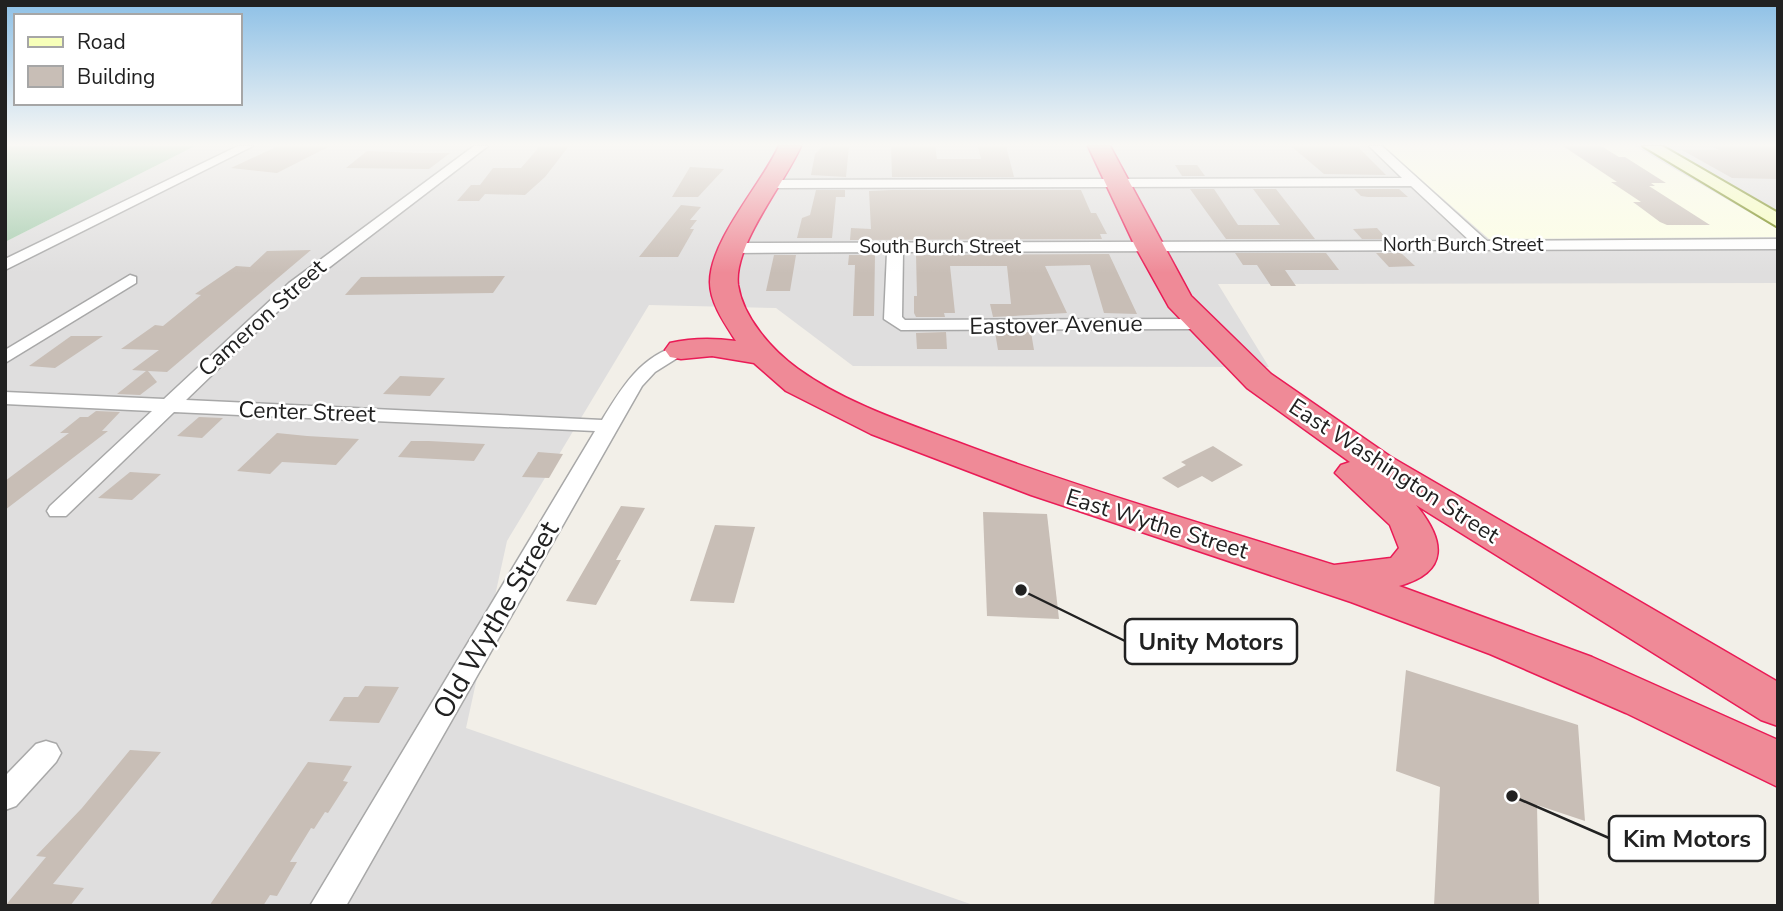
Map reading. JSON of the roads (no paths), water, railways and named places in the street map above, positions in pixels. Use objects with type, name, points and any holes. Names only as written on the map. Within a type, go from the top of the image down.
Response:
[{"type":"highway","name":"East Wythe Street","points":[[769,189],[733,248],[724,274],[731,306],[763,355],[795,382],[867,421],[1052,491],[1324,577],[1575,667],[1649,699],[1778,765]]},
{"type":"highway","name":"East Washington Street","points":[[1120,189],[1147,246],[1180,301],[1199,324],[1259,381],[1315,422],[1423,493],[1778,706]]},
{"type":"highway","points":[[681,350],[709,331],[731,306]]},
{"type":"highway","points":[[681,350],[734,348],[763,355]]},
{"type":"highway","points":[[1315,422],[1339,458],[1406,518],[1419,539],[1419,551],[1414,562],[1406,569],[1362,580],[1324,577]]},
{"type":"street","points":[[5,265],[161,189]]},
{"type":"street","name":"Cameron Street","points":[[58,510],[295,286],[425,189]]},
{"type":"street","points":[[1422,189],[1483,245]]},
{"type":"street","points":[[1723,189],[1778,221]]},
{"type":"street","name":"North Burch Street","points":[[1147,246],[1778,244]]},
{"type":"street","name":"South Burch Street","points":[[733,248],[1147,246]]},
{"type":"street","name":"Eastover Avenue","points":[[895,247],[893,319],[901,325],[1199,324]]},
{"type":"street","points":[[5,358],[130,280]]},
{"type":"street","name":"Old Wythe Street","points":[[327,906],[634,383],[648,368],[681,350]]},
{"type":"street","name":"Center Street","points":[[5,398],[610,426]]},
{"type":"street","points":[[5,797],[46,753]]},
{"type":"place","name":"Unity Motors","points":[[1021,590]]},
{"type":"place","name":"Kim Motors","points":[[1512,796]]}]
